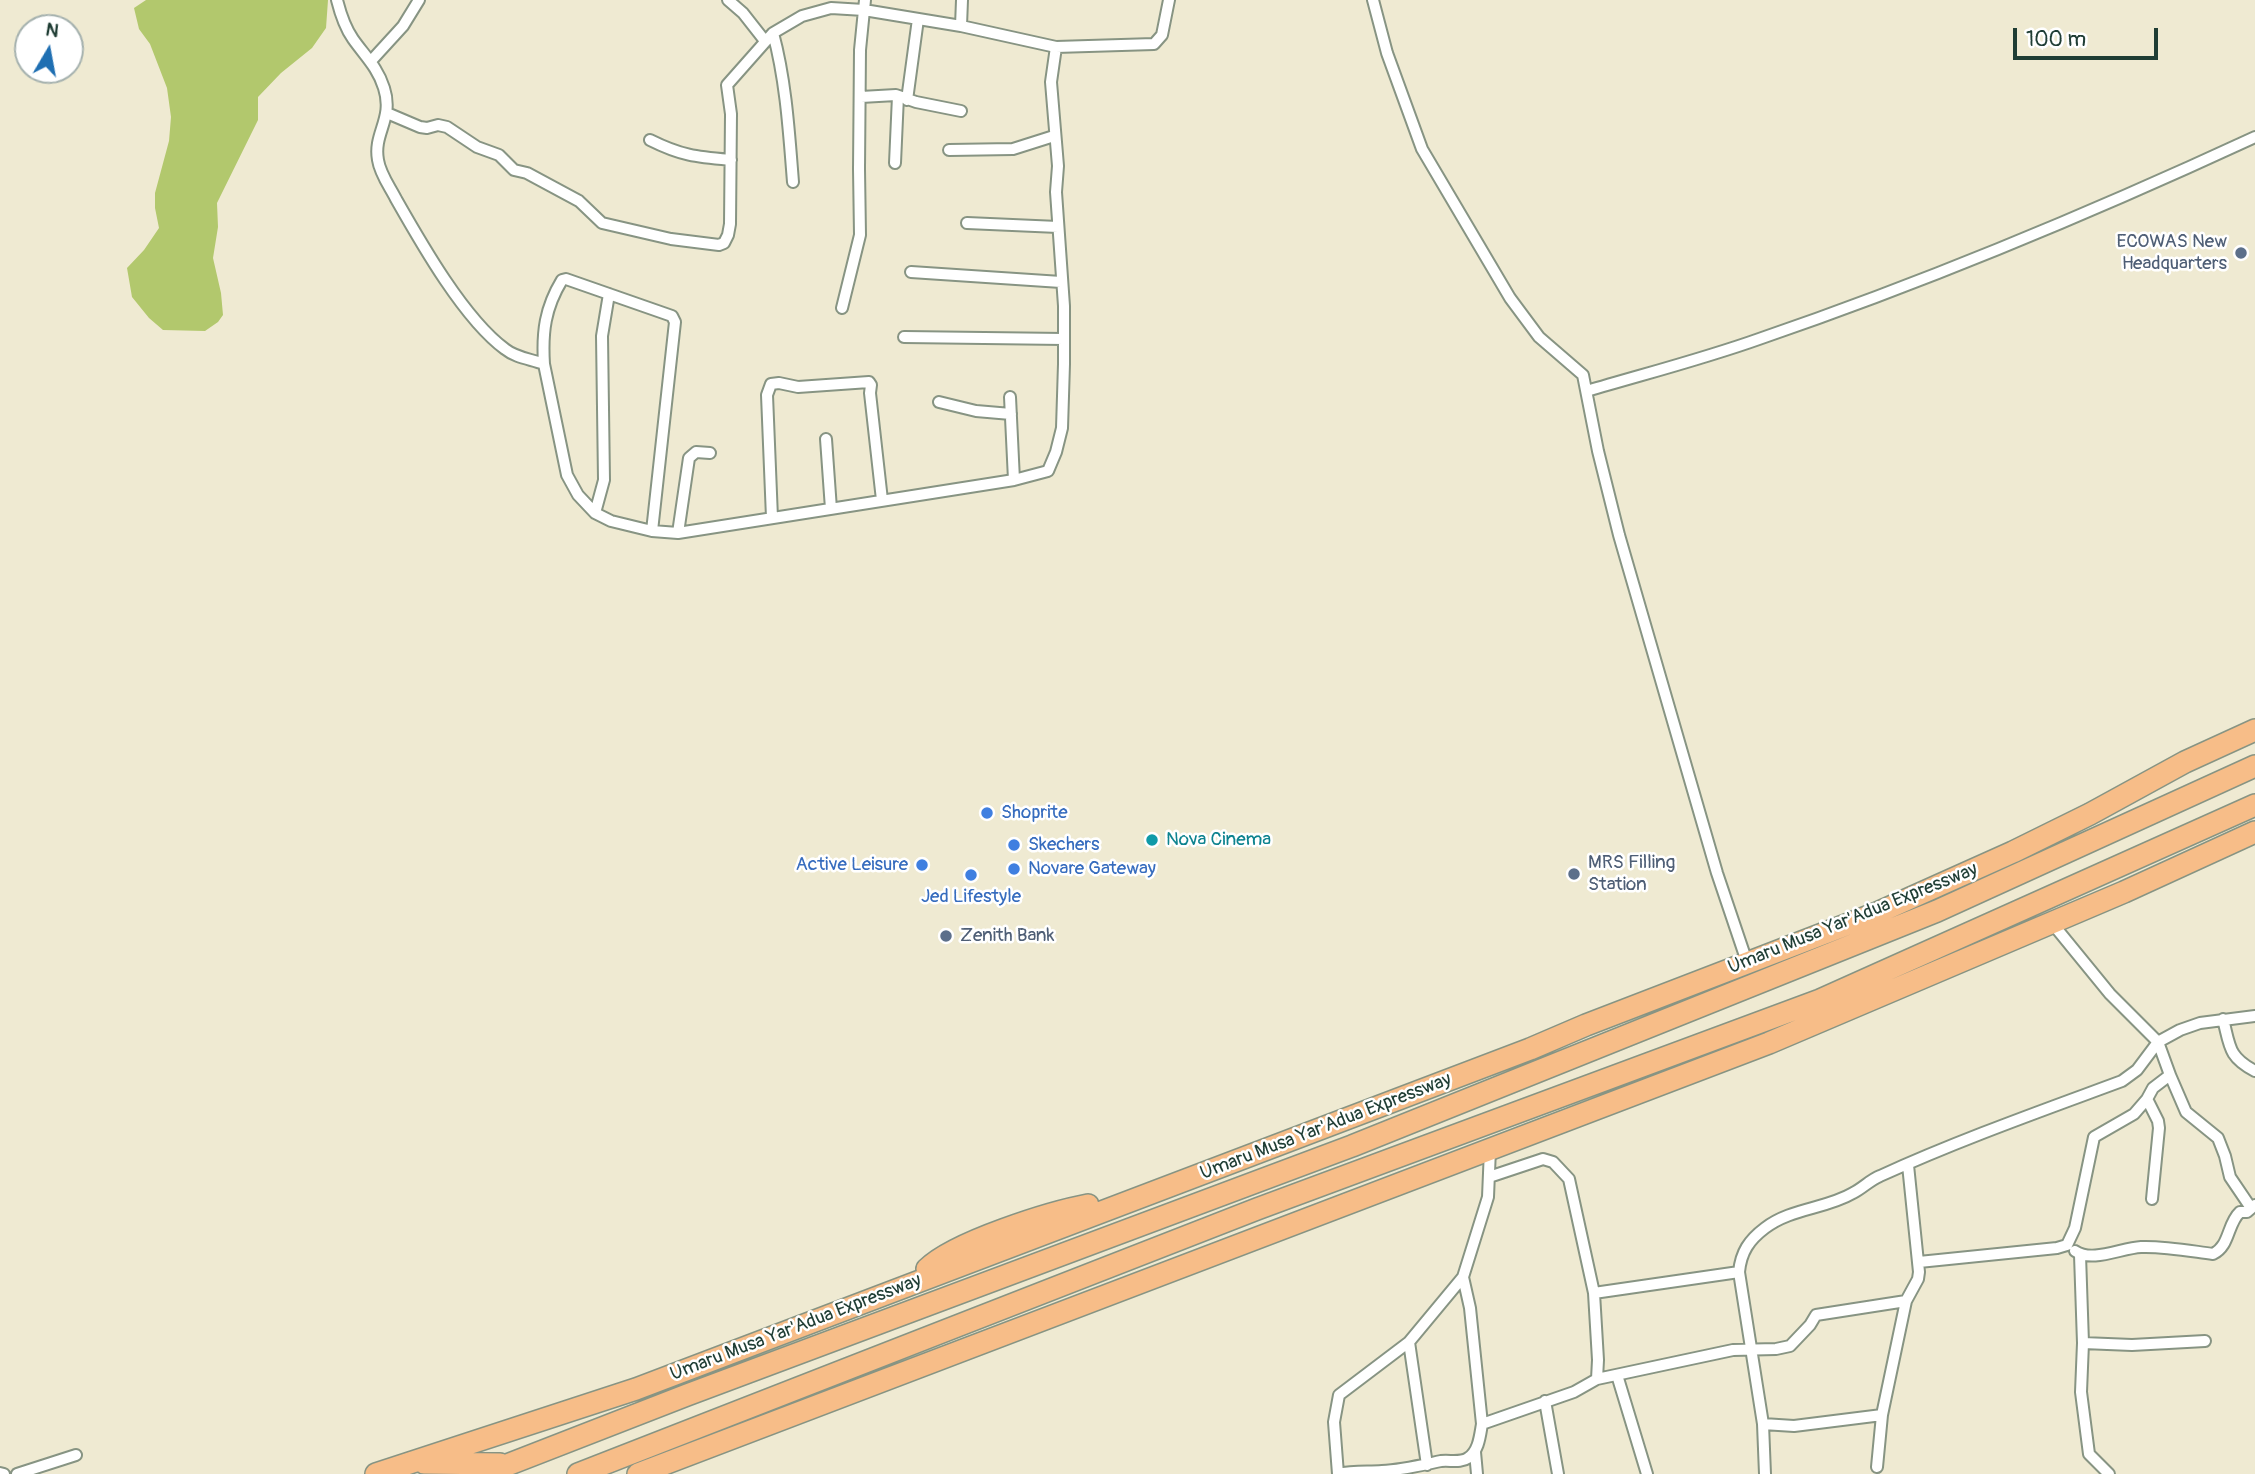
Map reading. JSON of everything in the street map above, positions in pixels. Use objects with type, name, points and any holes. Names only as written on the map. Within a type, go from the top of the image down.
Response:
[{"type":"highway","name":"Umaru Musa Yar'Adua Expressway","points":[[376,1474],[636,1389],[1530,1049],[1877,913],[2013,852],[2091,814],[2185,762],[2255,730]]},
{"type":"highway","name":"Umaru Musa Yar'Adua Expressway","points":[[484,1474],[1338,1151],[1497,1088],[1937,911],[2255,766]]},
{"type":"highway","points":[[578,1474],[1350,1174],[1819,1000],[2255,805]]},
{"type":"highway","points":[[646,1473],[1769,1043],[2052,923],[2255,832]]},
{"type":"highway","points":[[1497,1088],[1586,1025]]},
{"type":"highway","points":[[1493,1122],[1618,1101]]},
{"type":"highway","points":[[1227,1165],[1338,1151]]},
{"type":"highway","points":[[1256,1238],[1350,1174]]},
{"type":"highway","points":[[687,1395],[779,1335]]},
{"type":"highway","points":[[693,1429],[803,1411]]},
{"type":"highway","points":[[407,1463],[513,1464]]},
{"type":"street","points":[[337,0],[352,37],[380,75],[388,103],[378,141],[378,163],[412,227],[474,320],[506,350],[544,364]]},
{"type":"street","points":[[371,61],[402,26],[419,0]]},
{"type":"street","points":[[728,0],[769,37],[779,57],[793,182]]},
{"type":"street","points":[[961,26],[962,0]]},
{"type":"street","points":[[387,113],[420,127],[447,127],[477,147],[499,155],[513,170],[527,173],[579,201],[602,223],[671,239],[710,245],[724,243],[728,235],[731,160],[731,114],[727,85],[769,37],[802,16],[831,8],[864,5],[918,19],[1056,47],[1154,44],[1162,35],[1168,0]]},
{"type":"street","points":[[1373,0],[1387,53],[1422,149],[1510,298],[1539,337],[1583,375],[1598,451],[1634,587],[1717,873],[1747,962]]},
{"type":"street","points":[[842,308],[860,235],[860,50],[864,5]]},
{"type":"street","points":[[895,163],[903,98],[918,19]]},
{"type":"street","points":[[652,531],[675,322],[672,316],[566,279],[562,280],[554,292],[549,309],[543,338],[544,364],[567,475],[578,495],[596,513],[611,521],[652,531],[678,533],[1014,480],[1048,471],[1062,428],[1064,339],[1056,192],[1058,166],[1051,82],[1056,47]]},
{"type":"street","points":[[861,97],[903,98],[961,111]]},
{"type":"street","points":[[949,150],[1013,149],[1054,136]]},
{"type":"street","points":[[1587,391],[1758,340],[1950,268],[2051,228],[2255,137]]},
{"type":"street","points":[[650,140],[674,152],[694,157],[731,160]]},
{"type":"street","points":[[967,223],[1058,227]]},
{"type":"street","points":[[911,272],[1061,282]]},
{"type":"street","points":[[596,513],[604,480],[602,336],[609,294]]},
{"type":"street","points":[[904,337],[1064,339]]},
{"type":"street","points":[[772,518],[767,395],[771,384],[798,387],[869,382],[882,500]]},
{"type":"street","points":[[1010,397],[1014,480]]},
{"type":"street","points":[[939,402],[956,408],[1010,414]]},
{"type":"street","points":[[826,439],[831,509]]},
{"type":"street","points":[[678,533],[689,458],[696,452],[710,453]]},
{"type":"street","points":[[2052,923],[2110,994],[2158,1042],[2186,1112],[2218,1138],[2230,1177],[2252,1211],[2240,1212],[2233,1218],[2224,1245],[2214,1254],[2152,1247],[2080,1255],[2067,1245]]},
{"type":"street","points":[[1765,1474],[1763,1424],[1739,1272],[1746,1247],[1753,1237],[1788,1215],[1852,1194],[1878,1177],[1942,1149],[2122,1081],[2137,1070],[2158,1042],[2179,1030],[2223,1018],[2255,1016]]},
{"type":"street","points":[[2223,1018],[2234,1057],[2255,1071]]},
{"type":"street","points":[[1919,1262],[2067,1245],[2075,1228],[2094,1137],[2134,1114],[2153,1088],[2170,1075]]},
{"type":"street","points":[[2147,1099],[2159,1128],[2152,1199]]},
{"type":"street","points":[[1475,1452],[1464,1460],[1338,1474],[1334,1422],[1339,1395],[1409,1342],[1463,1278],[1488,1198],[1490,1149]]},
{"type":"street","points":[[1489,1177],[1543,1159],[1553,1162],[1569,1179],[1594,1293],[1597,1379]]},
{"type":"street","points":[[1877,1467],[1882,1415],[1906,1301],[1917,1279],[1919,1262],[1908,1165]]},
{"type":"street","points":[[2080,1255],[2083,1343],[2081,1392],[2090,1454],[2109,1474]]},
{"type":"street","points":[[1594,1293],[1739,1272]]},
{"type":"street","points":[[1463,1278],[1470,1308],[1482,1424],[1475,1452],[1477,1474]]},
{"type":"street","points":[[1482,1424],[1574,1392],[1597,1379],[1732,1350],[1750,1351],[1790,1346],[1816,1315],[1906,1301]]},
{"type":"street","points":[[2083,1343],[2132,1345],[2205,1341]]},
{"type":"street","points":[[1409,1342],[1427,1465]]},
{"type":"street","points":[[1617,1375],[1647,1474]]},
{"type":"street","points":[[1545,1401],[1558,1474]]},
{"type":"street","points":[[1763,1424],[1794,1426],[1882,1415]]},
{"type":"street","points":[[17,1474],[76,1455]]},
{"type":"green space","points":[[146,0],[328,0],[326,28],[312,48],[281,73],[258,97],[258,120],[217,203],[218,227],[213,258],[223,315],[205,331],[163,330],[132,297],[127,268],[159,228],[155,193],[169,141],[171,117],[167,88],[150,44],[139,29],[134,8]]},
{"type":"place","name":"ECOWAS New Headquarters","points":[[2241,253]]},
{"type":"place","name":"Shoprite","points":[[987,813]]},
{"type":"place","name":"Nova Cinema","points":[[1152,840]]},
{"type":"place","name":"Skechers","points":[[1014,845]]},
{"type":"place","name":"Active Leisure","points":[[922,865]]},
{"type":"place","name":"Novare Gateway","points":[[1014,869]]},
{"type":"place","name":"MRS Filling Station","points":[[1574,874]]},
{"type":"place","name":"Jed Lifestyle","points":[[971,875]]},
{"type":"place","name":"Zenith Bank","points":[[946,936]]}]
